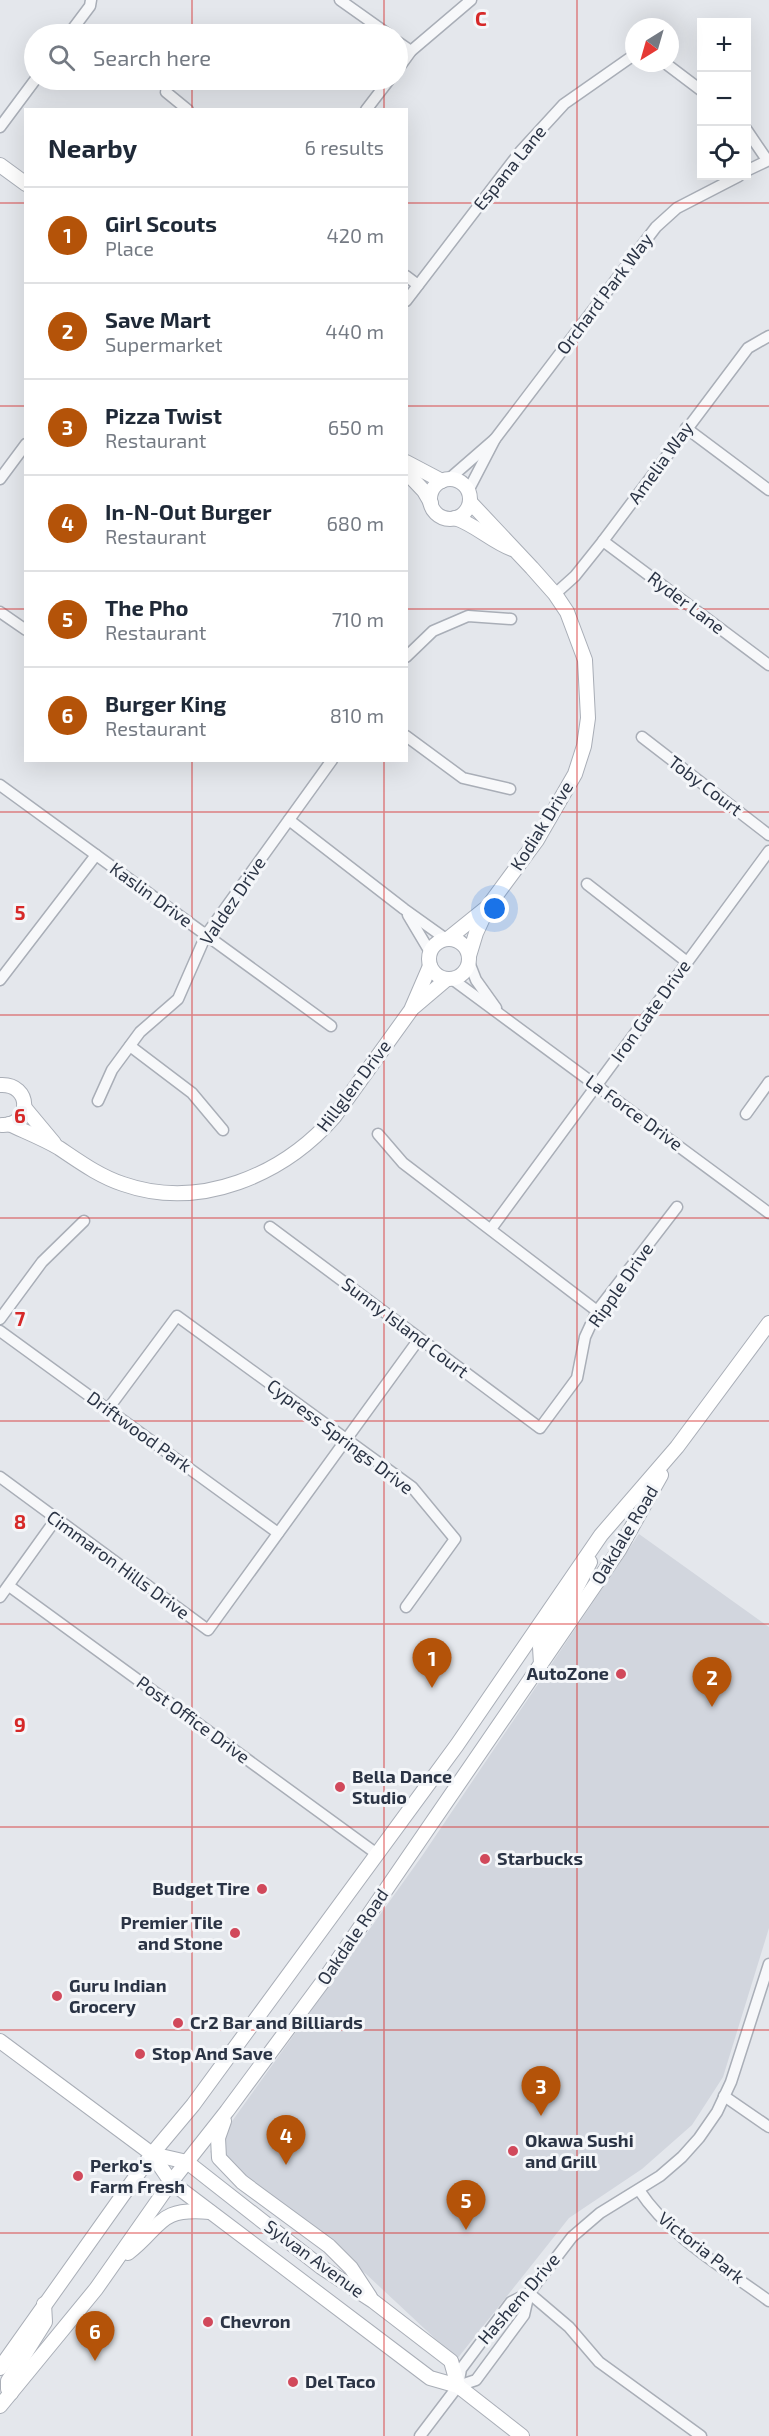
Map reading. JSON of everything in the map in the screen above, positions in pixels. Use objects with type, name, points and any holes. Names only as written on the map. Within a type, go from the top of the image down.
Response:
[{"type":"main road","points":[[0,165],[24,183]]},
{"type":"main road","points":[[408,463],[446,480],[462,483],[469,497],[465,512],[449,519],[438,514],[424,491],[408,474]]},
{"type":"main road","points":[[431,503],[433,490],[446,480]]},
{"type":"main road","name":"Kodiak Drive","points":[[469,497],[504,536],[513,550],[555,594],[574,628],[585,660],[588,718],[584,746],[575,774],[557,809],[489,905],[476,933],[469,959]]},
{"type":"main road","name":"Kodiak Drive","points":[[455,518],[464,521],[498,544],[513,550]]},
{"type":"main road","name":"Kodiak Drive","points":[[447,939],[489,905]]},
{"type":"main road","points":[[430,952],[436,943],[447,939]]},
{"type":"main road","name":"La Force Drive","points":[[447,939],[455,939],[465,945],[469,959]]},
{"type":"main road","name":"La Force Drive","points":[[430,952],[430,966],[437,975],[449,979]]},
{"type":"main road","points":[[449,979],[463,973],[469,959]]},
{"type":"main road","name":"Hillglen Drive","points":[[3,1126],[58,1147],[100,1174],[124,1185],[148,1190],[199,1191],[228,1186],[251,1178],[290,1157],[321,1131],[411,1010],[430,966]]},
{"type":"main road","name":"Hillglen Drive","points":[[411,1010],[449,979]]},
{"type":"main road","name":"Hillglen Drive","points":[[0,1084],[8,1084],[18,1090],[24,1101],[20,1118],[3,1126]]},
{"type":"main road","name":"Hillglen Drive","points":[[24,1107],[58,1147]]},
{"type":"main road","name":"Oakdale Road","points":[[0,2368],[152,2154],[193,2105],[457,1745],[601,1535],[677,1447],[769,1323]]},
{"type":"main road","name":"Oakdale Road","points":[[0,2406],[117,2261],[171,2182],[228,2111],[324,1980],[619,1550],[677,1447]]},
{"type":"main road","points":[[541,1664],[540,1647],[583,1579],[601,1535]]},
{"type":"main road","name":"Sylvan Avenue","points":[[0,2041],[152,2154],[171,2182],[210,2212],[430,2378],[458,2386],[522,2436]]},
{"type":"main road","points":[[228,2111],[218,2138],[219,2158],[242,2182],[329,2246],[351,2268],[373,2301]]},
{"type":"main road","name":"Sylvan Avenue","points":[[152,2154],[187,2162],[321,2267],[373,2301],[451,2361],[458,2386]]},
{"type":"main road","points":[[117,2261],[142,2242],[156,2224],[167,2217],[180,2211],[210,2212]]},
{"type":"main road","points":[[11,2393],[8,2389],[8,2381],[45,2322],[44,2304]]},
{"type":"street","points":[[76,24],[90,6],[91,0]]},
{"type":"street","points":[[340,0],[374,24]]},
{"type":"street","points":[[408,55],[471,0]]},
{"type":"street","name":"Espana Lane","points":[[408,298],[520,152],[564,104],[625,62]]},
{"type":"street","points":[[677,72],[697,87]]},
{"type":"street","points":[[0,127],[28,90]]},
{"type":"street","points":[[368,108],[381,90]]},
{"type":"street","points":[[166,92],[186,108]]},
{"type":"street","points":[[751,135],[768,160],[751,169]]},
{"type":"street","name":"Orchard Park Way","points":[[446,480],[495,439],[656,227],[677,208],[731,180]]},
{"type":"street","points":[[408,278],[418,285]]},
{"type":"street","name":"Amelia Way","points":[[555,594],[575,576],[603,541],[748,348],[769,336]]},
{"type":"street","points":[[686,428],[769,490]]},
{"type":"street","name":"Orchard Park Way","points":[[469,497],[495,439]]},
{"type":"street","points":[[0,479],[24,447]]},
{"type":"street","name":"Ryder Lane","points":[[603,541],[769,665]]},
{"type":"street","points":[[0,612],[24,629]]},
{"type":"street","points":[[408,655],[433,631],[468,616],[511,619]]},
{"type":"street","points":[[408,737],[463,778],[510,789]]},
{"type":"street","name":"Toby Court","points":[[642,737],[769,835]]},
{"type":"street","name":"Valdez Drive","points":[[98,1101],[112,1070],[140,1032],[178,999],[206,935],[331,762]]},
{"type":"street","name":"Kaslin Drive","points":[[0,785],[332,1026]]},
{"type":"street","name":"La Force Drive","points":[[289,820],[404,909],[447,939]]},
{"type":"street","name":"Iron Gate Drive","points":[[491,1228],[769,850]]},
{"type":"street","points":[[0,980],[96,855]]},
{"type":"street","points":[[587,884],[687,962]]},
{"type":"street","name":"La Force Drive","points":[[404,909],[430,952]]},
{"type":"street","name":"La Force Drive","points":[[469,959],[476,980],[500,1013]]},
{"type":"street","name":"La Force Drive","points":[[449,979],[500,1013],[769,1213]]},
{"type":"street","points":[[130,1046],[192,1093],[223,1130]]},
{"type":"street","points":[[746,1114],[769,1082]]},
{"type":"street","points":[[378,1134],[403,1163],[597,1311]]},
{"type":"street","name":"Ripple Drive","points":[[540,1428],[577,1378],[585,1337],[597,1311],[677,1207]]},
{"type":"street","points":[[0,1319],[42,1262],[84,1221]]},
{"type":"street","name":"Sunny Island Court","points":[[270,1227],[540,1428]]},
{"type":"street","name":"Cypress Springs Drive","points":[[108,1409],[177,1316],[412,1487],[455,1539],[406,1607]]},
{"type":"street","name":"Driftwood Park","points":[[0,1331],[278,1533]]},
{"type":"street","points":[[278,1533],[419,1339]]},
{"type":"street","name":"Cimmaron Hills Drive","points":[[0,1478],[207,1630],[278,1533]]},
{"type":"street","points":[[0,1597],[56,1520]]},
{"type":"street","name":"Post Office Drive","points":[[9,1586],[377,1854]]},
{"type":"street","name":"Hashem Drive","points":[[458,2386],[461,2369],[511,2302],[529,2294],[558,2254],[581,2228],[600,2213],[667,2170],[692,2146],[710,2122],[735,2071],[769,1964]]},
{"type":"street","points":[[724,2096],[769,2127]]},
{"type":"street","name":"Victoria Park","points":[[639,2190],[651,2208],[678,2234],[769,2301]]},
{"type":"street","points":[[420,2436],[458,2386],[476,2380],[524,2315],[529,2294],[569,2327],[599,2362],[701,2436]]},
{"type":"shaded area","points":[[639,1534],[769,1627],[769,1928],[723,2077],[692,2125],[642,2169],[569,2218],[457,2359],[366,2274],[210,2152],[422,1856]]},
{"type":"place","name":"AutoZone","points":[[621,1674]]},
{"type":"place","name":"Girl Scouts","points":[[432,1688]]},
{"type":"place","name":"Save Mart","points":[[712,1707]]},
{"type":"place","name":"Bella Dance Studio","points":[[340,1787]]},
{"type":"place","name":"Starbucks","points":[[485,1859]]},
{"type":"place","name":"Budget Tire","points":[[262,1889]]},
{"type":"place","name":"Premier Tile and Stone","points":[[235,1933]]},
{"type":"place","name":"Guru Indian Grocery","points":[[57,1996]]},
{"type":"place","name":"Cr2 Bar and Billiards","points":[[178,2023]]},
{"type":"place","name":"Stop And Save","points":[[140,2054]]},
{"type":"place","name":"Pizza Twist","points":[[541,2116]]},
{"type":"place","name":"Okawa Sushi and Grill","points":[[513,2151]]},
{"type":"place","name":"In-N-Out Burger","points":[[286,2165]]},
{"type":"place","name":"Perko's Farm Fresh","points":[[78,2176]]},
{"type":"place","name":"The Pho","points":[[466,2230]]},
{"type":"place","name":"Chevron","points":[[208,2322]]},
{"type":"place","name":"Burger King","points":[[95,2361]]},
{"type":"place","name":"Del Taco","points":[[293,2382]]}]
